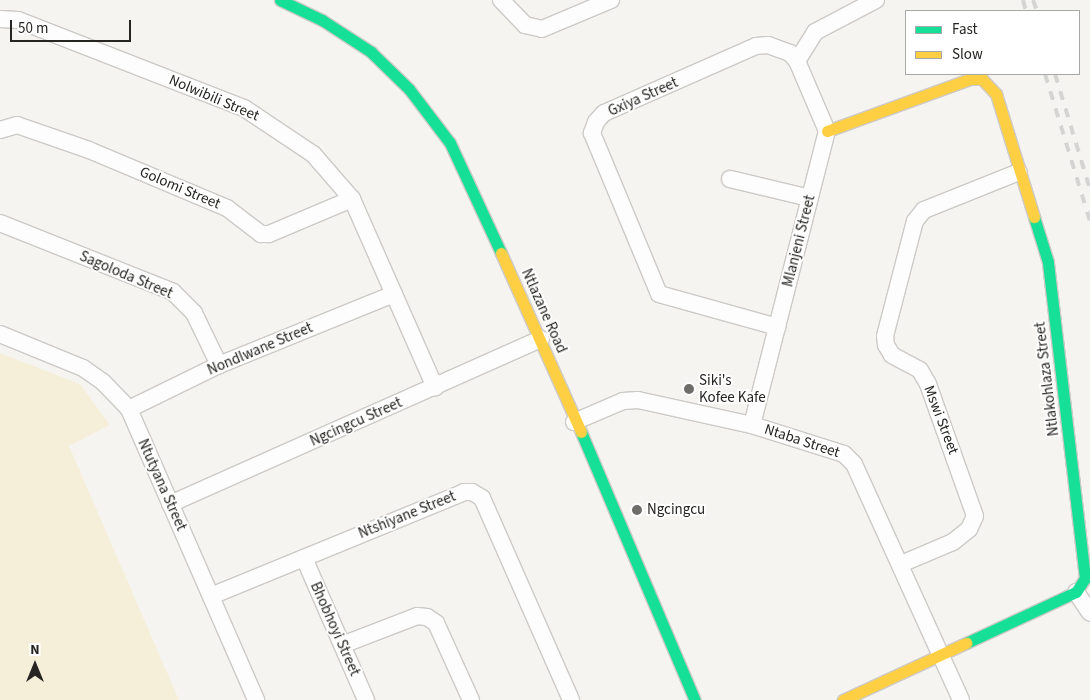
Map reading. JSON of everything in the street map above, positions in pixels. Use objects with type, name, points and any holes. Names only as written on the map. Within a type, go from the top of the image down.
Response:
[{"type":"street","name":"Ntlazane Road","points":[[280,0],[327,22],[371,52],[437,122],[476,194],[541,339],[574,422],[695,700]]},
{"type":"street","points":[[501,0],[525,25],[542,29],[611,0]]},
{"type":"street","points":[[828,130],[797,61],[815,32],[876,0]]},
{"type":"street","name":"Nolwibili Street","points":[[0,19],[18,20],[244,108],[313,154],[352,199],[435,387]]},
{"type":"street","name":"Gxiya Street","points":[[777,327],[659,294],[592,134],[596,122],[604,113],[756,46],[779,48],[797,61]]},
{"type":"street","name":"Ntlakohlaza Street","points":[[828,130],[970,79],[982,79],[996,94],[1048,262],[1085,578],[1076,592]]},
{"type":"street","name":"Golomi Street","points":[[0,130],[17,125],[89,150],[227,208],[261,234],[269,234],[352,199]]},
{"type":"street","name":"Mlanjeni Street","points":[[752,425],[828,130]]},
{"type":"street","name":"Mswi Street","points":[[901,564],[953,542],[969,529],[975,516],[928,384],[920,370],[892,355],[886,345],[885,336],[915,221],[924,210],[1019,172]]},
{"type":"street","points":[[730,179],[810,198]]},
{"type":"street","name":"Sagoloda Street","points":[[0,223],[173,292],[194,313],[219,365]]},
{"type":"street","name":"Nondlwane Street","points":[[129,410],[219,365],[394,294]]},
{"type":"street","name":"Ntutyana Street","points":[[0,334],[83,368],[103,382],[129,410],[256,700]]},
{"type":"street","name":"Ngcingcu Street","points":[[170,504],[541,339]]},
{"type":"street","name":"Ntaba Street","points":[[574,422],[624,401],[638,400],[752,425],[836,451],[850,459],[901,564],[961,700]]},
{"type":"street","name":"Ntshiyane Street","points":[[211,596],[464,492],[472,492],[482,498],[571,700]]},
{"type":"street","name":"Bhobhoyi Street","points":[[304,558],[366,700]]},
{"type":"street","points":[[843,700],[1076,592],[1090,613]]},
{"type":"street","points":[[342,645],[417,616],[427,617],[436,623],[471,700]]},
{"type":"sand","points":[[0,353],[80,384],[110,425],[69,446],[179,700],[0,700]]},
{"type":"railway","points":[[1023,0],[1026,10]]},
{"type":"railway","points":[[1033,0],[1037,10]]},
{"type":"railway","points":[[1045,75],[1090,221]]},
{"type":"railway","points":[[1055,75],[1090,189]]},
{"type":"traffic: fast","points":[[280,0],[322,20],[371,52],[409,89],[450,143],[501,253]]},
{"type":"traffic: fast","points":[[966,643],[1076,592],[1085,578],[1048,262],[1034,217]]},
{"type":"traffic: fast","points":[[581,432],[695,700]]},
{"type":"traffic: slow","points":[[827,131],[970,79],[982,79],[996,94],[1034,217]]},
{"type":"traffic: slow","points":[[501,253],[581,432]]},
{"type":"traffic: slow","points":[[843,700],[966,643]]},
{"type":"place","name":"Siki's Kofee Kafe","points":[[689,389]]},
{"type":"place","name":"Ngcingcu","points":[[637,510]]}]
